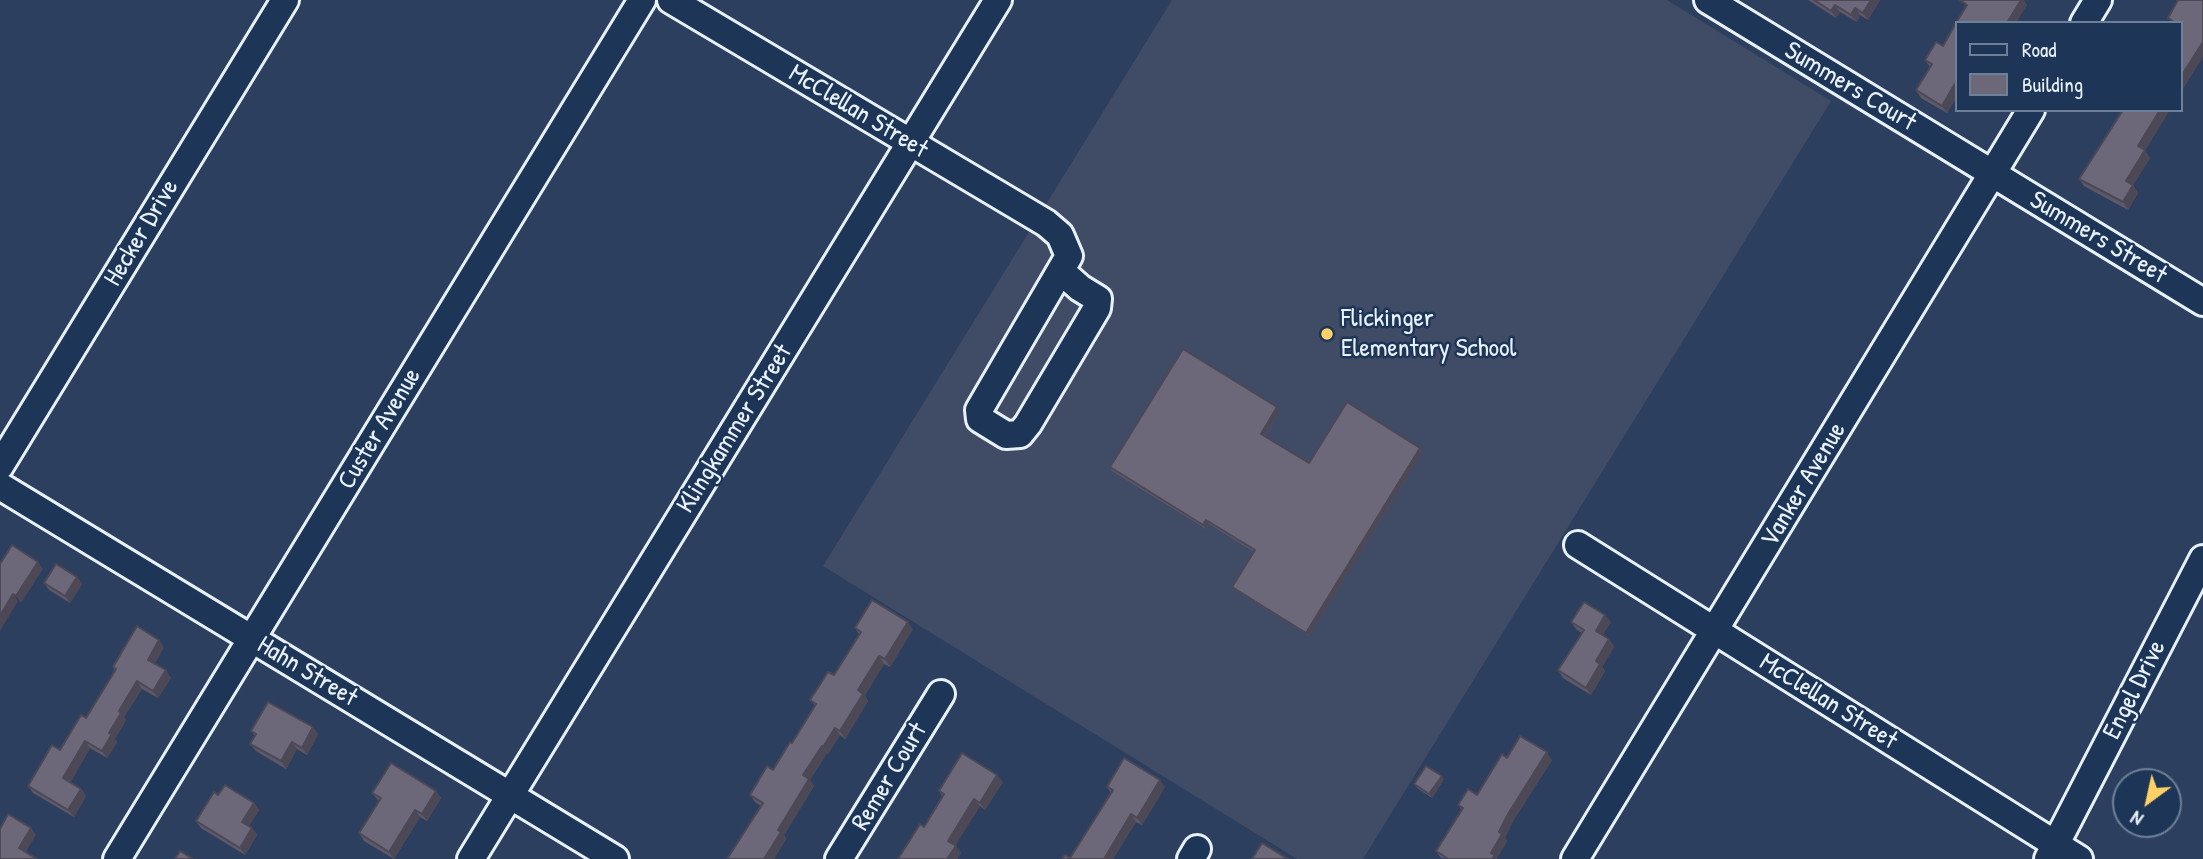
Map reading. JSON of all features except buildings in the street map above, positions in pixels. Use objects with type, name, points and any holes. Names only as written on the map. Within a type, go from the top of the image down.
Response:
[{"type":"street","name":"Hecker Drive","points":[[0,466],[285,0]]},
{"type":"street","name":"Custer Avenue","points":[[117,859],[642,0]]},
{"type":"street","name":"McClellan Street","points":[[671,0],[1046,223],[1060,235],[1069,256],[1061,271]]},
{"type":"street","name":"Klingkammer Street","points":[[471,859],[998,0]]},
{"type":"street","name":"Summers Court","points":[[1708,0],[1992,173]]},
{"type":"street","points":[[2085,21],[2098,0]]},
{"type":"street","name":"Vanker Avenue","points":[[1576,859],[2030,112]]},
{"type":"street","name":"Summers Street","points":[[1992,173],[2203,302]]},
{"type":"street","points":[[1061,271],[1098,299],[1097,309],[1028,424],[1020,434],[1006,435],[980,419],[979,410],[1061,271]]},
{"type":"street","name":"Hahn Street","points":[[0,486],[615,859]]},
{"type":"street","name":"McClellan Street","points":[[1578,545],[1715,631],[2052,852],[2079,859]]},
{"type":"street","name":"Engel Drive","points":[[2052,852],[2203,559]]},
{"type":"street","name":"Remer Court","points":[[839,859],[940,694]]},
{"type":"shaded area","name":"Flickinger Elementary School","points":[[1172,0],[1667,0],[1831,101],[1363,859],[1297,859],[823,566]]},
{"type":"place","name":"Flickinger Elementary School","points":[[1327,334]]}]
